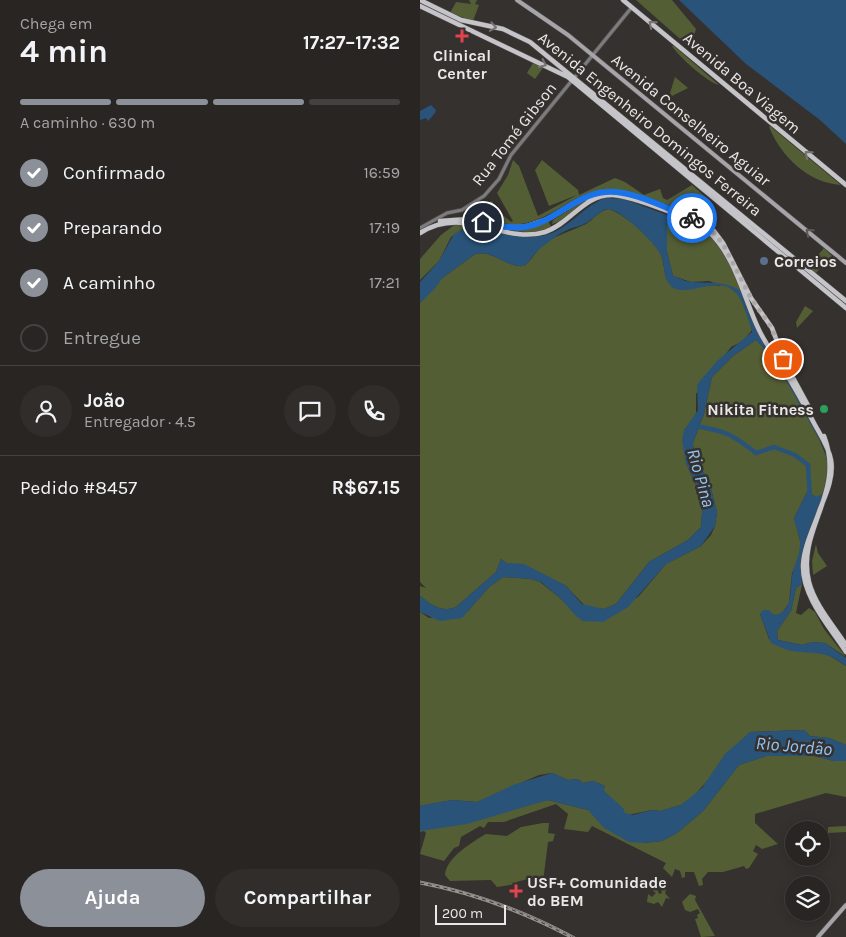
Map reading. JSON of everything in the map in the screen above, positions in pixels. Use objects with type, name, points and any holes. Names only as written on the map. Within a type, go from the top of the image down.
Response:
[{"type":"main road","name":"Avenida Engenheiro Domingos Ferreira","points":[[420,0],[461,20],[516,33],[846,301]]},
{"type":"main road","name":"Avenida Conselheiro Aguiar","points":[[517,0],[546,18],[846,263]]},
{"type":"main road","name":"Avenida Boa Viagem","points":[[623,0],[846,185]]},
{"type":"main road","name":"Avenida Engenheiro Domingos Ferreira","points":[[420,6],[574,79],[846,308]]},
{"type":"main road","points":[[420,230],[448,219],[505,227],[530,226],[548,219],[584,198],[606,192],[624,193],[695,219],[708,226],[723,244],[751,298],[775,334],[785,363],[828,442],[834,460],[835,478],[810,548],[808,567],[809,581],[818,603],[846,644]]},
{"type":"main road","points":[[471,221],[515,233],[535,234],[552,229],[593,200],[611,195],[627,198],[695,223],[709,232],[719,243],[750,304],[765,340],[814,423],[830,457],[830,483],[807,545],[804,572],[810,596],[846,652]]},
{"type":"main road","points":[[571,216],[555,226],[550,223],[551,219],[584,198]]},
{"type":"main road","points":[[765,340],[773,343],[775,334]]},
{"type":"main road","points":[[818,937],[846,905]]},
{"type":"street","name":"Rua Tomé Gibson","points":[[420,230],[446,213],[462,210],[484,196],[496,183],[511,155],[632,7]]},
{"type":"street","name":"Rua Tomé Gibson","points":[[471,205],[465,212],[471,221]]},
{"type":"green space","points":[[469,0],[477,0],[475,4],[479,5],[473,21],[450,13],[456,2],[471,4]]},
{"type":"green space","points":[[636,0],[672,0],[696,29],[693,39],[699,47],[708,52],[708,57],[702,58],[693,47],[687,45]]},
{"type":"green space","points":[[672,46],[674,46],[719,85],[694,68]]},
{"type":"green space","points":[[533,63],[543,68],[535,79],[527,73]]},
{"type":"green space","points":[[675,77],[688,88],[672,96],[670,93]]},
{"type":"green space","points":[[769,127],[841,185],[818,179],[797,166],[788,158]]},
{"type":"green space","points":[[513,160],[519,166],[538,216],[577,195],[549,206],[535,170],[542,160],[578,190],[579,195],[615,178],[625,182],[644,195],[660,189],[663,198],[667,200],[692,185],[708,199],[717,226],[643,196],[613,190],[590,192],[531,222],[508,224],[471,216],[467,226],[451,237],[439,261],[420,280],[420,259],[441,235],[477,208],[492,201],[498,211],[511,222],[513,221],[497,193],[508,175]]},
{"type":"green space","points":[[597,195],[558,222],[552,224],[553,220]]},
{"type":"green space","points":[[609,209],[631,222],[654,244],[662,258],[667,280],[672,286],[678,289],[686,289],[713,285],[723,286],[732,290],[740,297],[746,308],[752,330],[743,341],[731,347],[696,394],[696,415],[684,430],[686,463],[703,501],[701,527],[688,540],[649,562],[616,604],[604,609],[585,606],[565,585],[506,563],[501,559],[496,572],[456,607],[441,609],[420,596],[420,586],[426,588],[420,582],[420,303],[441,279],[475,254],[487,254],[517,266],[524,266],[550,240],[586,224],[600,213]]},
{"type":"green space","points":[[667,215],[681,220],[687,228],[694,225],[712,237],[730,265],[743,294],[709,281],[691,282],[673,276],[667,252]]},
{"type":"green space","points":[[548,221],[552,228],[536,233],[508,230],[526,229]]},
{"type":"green space","points":[[824,248],[832,256],[815,274],[809,266]]},
{"type":"green space","points":[[805,306],[813,311],[797,328],[796,322]]},
{"type":"green space","points":[[756,340],[775,362],[786,379],[808,417],[828,462],[828,475],[824,493],[822,496],[816,497],[807,492],[794,518],[801,544],[798,561],[792,573],[789,603],[783,612],[778,615],[760,614],[769,639],[794,651],[815,651],[830,656],[846,666],[846,745],[829,738],[810,736],[804,730],[750,732],[692,798],[681,805],[660,811],[652,810],[628,815],[603,790],[605,786],[593,781],[583,783],[578,779],[568,780],[552,773],[539,775],[477,802],[452,800],[420,806],[420,612],[429,618],[468,611],[489,587],[503,577],[531,579],[540,582],[560,598],[583,621],[638,597],[666,564],[701,546],[711,535],[715,526],[717,512],[709,481],[694,457],[693,443],[704,414],[712,377],[733,356]]},
{"type":"green space","points":[[816,544],[818,553],[827,566],[813,575],[812,561]]},
{"type":"green space","points":[[802,584],[796,613],[801,615],[809,608],[815,612],[824,629],[846,657],[825,643],[812,642],[802,645],[778,640],[777,631],[791,611],[796,588]]},
{"type":"green space","points":[[766,756],[814,756],[834,761],[846,761],[846,797],[826,793],[755,814],[755,823],[778,844],[762,849],[756,845],[753,851],[758,854],[749,868],[746,869],[744,866],[723,872],[708,872],[702,879],[703,885],[699,886],[694,872],[685,872],[685,877],[682,878],[680,871],[675,869],[672,877],[663,868],[666,863],[592,826],[588,832],[564,829],[568,814],[556,804],[504,822],[488,822],[484,828],[480,826],[461,837],[459,846],[454,848],[444,861],[420,854],[426,833],[424,831],[420,832],[420,827],[548,800],[592,811],[644,843],[662,841],[677,833],[703,811],[739,765]]},
{"type":"green space","points":[[549,823],[548,833],[555,834],[553,841],[548,842],[543,882],[537,882],[536,877],[516,882],[516,884],[497,887],[491,880],[450,881],[445,875],[446,869],[455,857],[467,846],[486,834],[507,836],[521,827]]},
{"type":"green space","points":[[846,826],[846,832],[830,833],[830,827]]},
{"type":"green space","points":[[665,883],[668,884],[665,893],[670,899],[666,898],[662,907],[658,902],[654,904],[647,902],[648,894],[652,897],[656,893],[653,891],[654,888],[657,888],[659,894],[662,893],[660,886],[662,887]]},
{"type":"green space","points":[[690,894],[696,896],[695,900],[715,936],[701,937],[695,919],[698,918],[697,915],[700,913],[698,909],[690,912],[685,910],[682,902]]},
{"type":"water","points":[[679,0],[846,0],[846,144],[820,120],[746,64]]},
{"type":"water","points":[[431,105],[436,110],[435,113],[428,121],[426,118],[420,120],[420,111]]},
{"type":"water","name":"Rio Pina","points":[[605,198],[624,199],[667,215],[667,252],[673,276],[685,281],[721,284],[740,290],[762,340],[777,361],[826,448],[828,463],[824,448],[775,361],[756,340],[733,356],[712,377],[704,414],[693,443],[694,457],[709,481],[717,512],[715,526],[701,546],[666,564],[628,607],[603,622],[583,621],[541,582],[531,579],[503,577],[489,587],[462,618],[440,621],[420,612],[420,596],[441,609],[456,607],[496,572],[501,559],[506,563],[524,564],[565,585],[582,604],[604,609],[616,604],[649,562],[688,540],[701,527],[703,501],[686,463],[682,441],[684,430],[698,410],[697,386],[699,382],[717,361],[752,332],[738,296],[730,288],[720,285],[680,290],[672,287],[665,276],[661,255],[658,250],[628,220],[613,210],[607,209],[586,223],[557,236],[540,249],[524,266],[517,266],[487,254],[475,254],[441,279],[420,303],[420,282],[439,261],[454,234],[469,226],[526,237],[549,234],[560,229],[593,204]]},
{"type":"water","points":[[828,463],[828,474],[824,491]]},
{"type":"water","points":[[807,492],[816,497],[824,493],[808,532],[803,550],[801,564],[802,584],[796,588],[791,611],[777,631],[778,640],[802,645],[812,642],[825,643],[846,658],[846,666],[826,655],[790,650],[771,643],[760,614],[763,610],[769,610],[774,615],[780,614],[788,606],[792,576],[800,549],[800,538],[794,518]]},
{"type":"water","name":"Rio Jordão","points":[[804,730],[810,736],[829,738],[846,745],[846,761],[834,761],[814,756],[766,756],[739,765],[703,811],[677,833],[662,841],[629,842],[604,828],[588,810],[548,800],[467,824],[420,831],[420,806],[452,800],[477,802],[513,785],[552,773],[568,780],[578,779],[583,783],[593,781],[605,786],[603,790],[623,808],[625,813],[633,815],[652,810],[660,811],[681,805],[702,788],[725,754],[750,732]]},
{"type":"waterway","points":[[696,426],[728,434],[741,441],[756,453],[774,447],[795,455],[808,465],[810,498]]},
{"type":"tram line","points":[[420,881],[480,896],[537,918],[575,937]]},
{"type":"railway","points":[[420,883],[460,892],[498,904],[535,919],[571,937]]},
{"type":"way so far","points":[[692,218],[708,226],[719,237],[751,298],[772,328],[783,359]]},
{"type":"place","name":"Clinical Center","points":[[462,36]]},
{"type":"place","name":"Correios","points":[[764,261]]},
{"type":"place","name":"Nikita Fitness","points":[[824,409]]},
{"type":"place","name":"USF+ Comunidade do BEM","points":[[516,891]]},
{"type":"route","points":[[483,222],[512,228],[535,225],[582,199],[606,192],[624,193],[692,218]]}]
